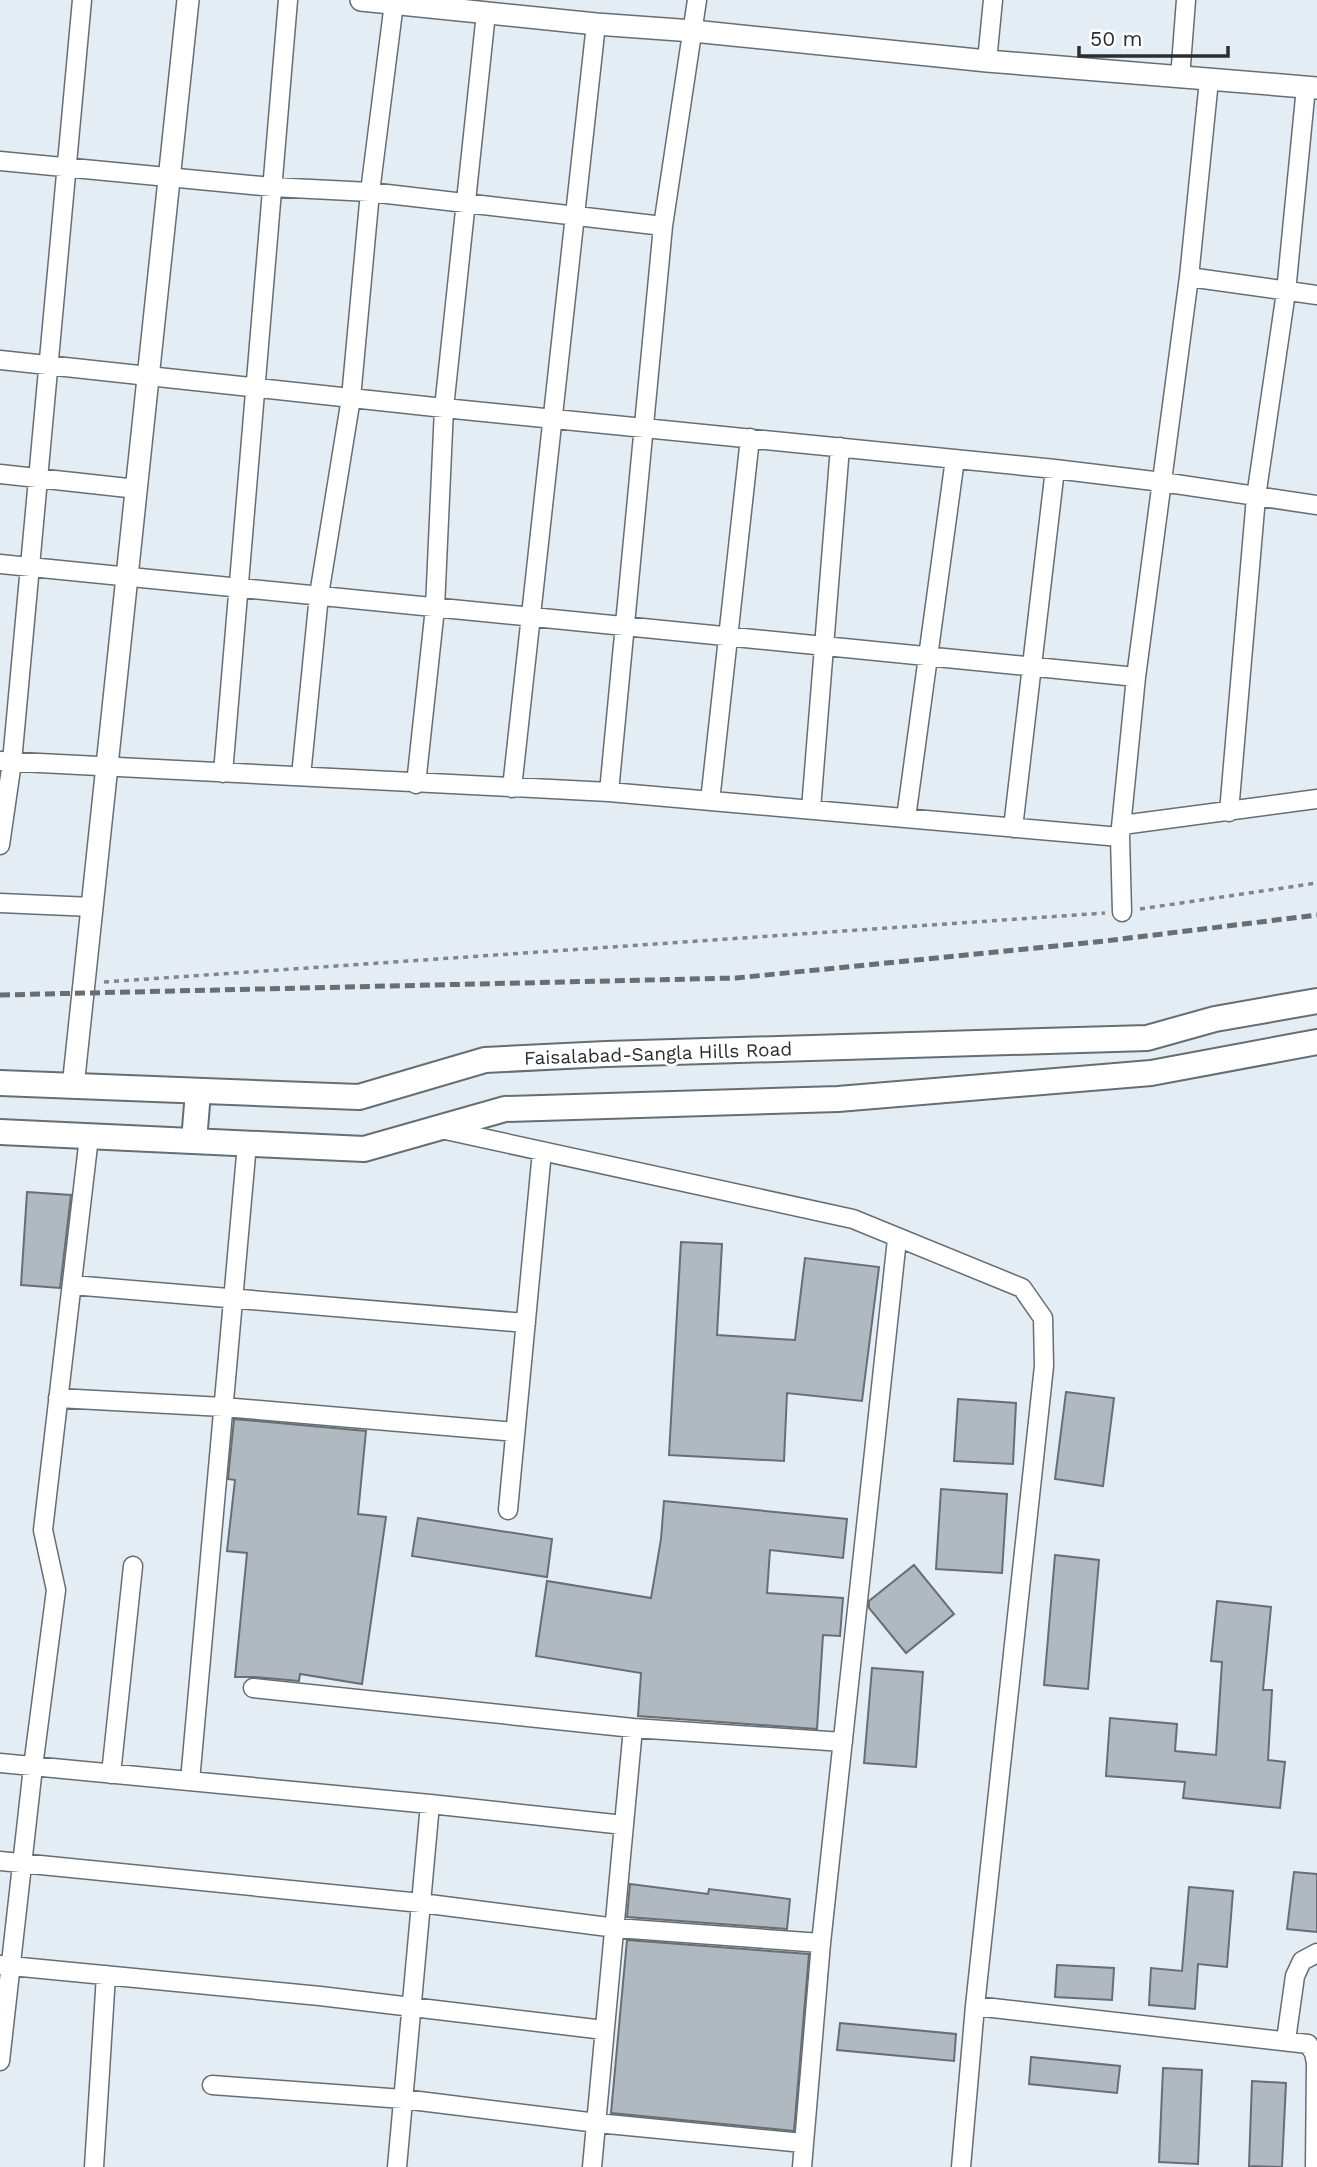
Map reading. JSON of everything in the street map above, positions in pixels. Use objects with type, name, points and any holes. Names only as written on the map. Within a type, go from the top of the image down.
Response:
[{"type":"main road","name":"Faisalabad-Sangla Hills Road","points":[[0,1083],[359,1097],[485,1060],[620,1053],[1147,1038],[1215,1019],[1317,1002]]},
{"type":"main road","points":[[0,1132],[364,1149],[505,1109],[838,1099],[1151,1073],[1317,1042]]},
{"type":"main road","points":[[194,1141],[198,1092]]},
{"type":"street","points":[[0,845],[6,762],[38,478],[82,0]]},
{"type":"street","points":[[73,1087],[188,0]]},
{"type":"street","points":[[223,773],[288,0]]},
{"type":"street","points":[[361,0],[987,61],[1311,88],[1286,292],[1256,497],[1228,812]]},
{"type":"street","points":[[609,792],[663,226],[697,0]]},
{"type":"street","points":[[987,61],[993,0]]},
{"type":"street","points":[[1180,78],[1186,0]]},
{"type":"street","points":[[301,776],[319,595],[351,398],[370,192],[408,3]]},
{"type":"street","points":[[416,784],[435,608],[444,408],[486,13]]},
{"type":"street","points":[[512,788],[596,23]]},
{"type":"street","points":[[1122,912],[1121,831],[1136,677],[1189,276],[1209,80]]},
{"type":"street","points":[[0,161],[272,187],[370,192],[466,202],[575,218],[663,226]]},
{"type":"street","points":[[1189,276],[1317,295]]},
{"type":"street","points":[[0,360],[444,408],[1055,469],[1317,506]]},
{"type":"street","points":[[710,801],[750,438]]},
{"type":"street","points":[[811,810],[840,447]]},
{"type":"street","points":[[906,818],[955,459]]},
{"type":"street","points":[[1013,828],[1055,469]]},
{"type":"street","points":[[0,474],[136,489]]},
{"type":"street","points":[[0,564],[1136,677]]},
{"type":"street","points":[[6,762],[609,792],[1013,828],[1121,831],[1317,799]]},
{"type":"street","points":[[0,903],[92,907]]},
{"type":"street","points":[[437,1128],[853,1219],[1022,1288],[1043,1318],[1044,1366],[975,2006],[961,2167]]},
{"type":"street","points":[[0,2061],[5,1965],[22,1862],[56,1590],[43,1530],[89,1137]]},
{"type":"street","points":[[190,1781],[247,1144]]},
{"type":"street","points":[[508,1510],[542,1152]]},
{"type":"street","points":[[802,2167],[821,1943],[897,1239]]},
{"type":"street","points":[[72,1285],[526,1323]]},
{"type":"street","points":[[58,1398],[223,1408],[516,1432]]},
{"type":"street","points":[[110,1774],[133,1566]]},
{"type":"street","points":[[253,1688],[633,1728],[842,1742]]},
{"type":"street","points":[[592,2167],[633,1728]]},
{"type":"street","points":[[0,1763],[624,1825]]},
{"type":"street","points":[[397,2167],[430,1804]]},
{"type":"street","points":[[0,1861],[421,1903],[616,1928],[821,1943]]},
{"type":"street","points":[[1286,2040],[1295,1976],[1303,1961],[1317,1953]]},
{"type":"street","points":[[5,1965],[604,2030]]},
{"type":"street","points":[[94,2167],[106,1975]]},
{"type":"street","points":[[975,2006],[1308,2044],[1317,2063],[1315,2167]]},
{"type":"street","points":[[212,2085],[403,2099],[597,2123],[803,2143]]},
{"type":"path","points":[[84,983],[1122,912],[1317,883]]},
{"type":"building","points":[[27,1192],[71,1195],[60,1288],[21,1285]]},
{"type":"building","points":[[681,1242],[722,1244],[717,1335],[795,1340],[805,1258],[879,1267],[862,1401],[787,1393],[784,1461],[669,1455]]},
{"type":"building","points":[[1066,1392],[1114,1398],[1103,1486],[1055,1479]]},
{"type":"building","points":[[958,1399],[1016,1403],[1013,1464],[954,1461]]},
{"type":"building","points":[[234,1419],[366,1431],[358,1514],[386,1517],[362,1684],[300,1674],[299,1681],[235,1677],[247,1553],[227,1551],[235,1480],[228,1479]]},
{"type":"building","points":[[941,1489],[1007,1494],[1002,1573],[936,1569]]},
{"type":"building","points":[[664,1501],[847,1519],[843,1558],[770,1550],[767,1593],[843,1598],[840,1636],[823,1635],[817,1729],[638,1716],[641,1673],[536,1656],[547,1581],[651,1598]]},
{"type":"building","points":[[418,1518],[552,1539],[547,1577],[412,1556]]},
{"type":"building","points":[[1055,1555],[1099,1560],[1088,1689],[1044,1685]]},
{"type":"building","points":[[914,1565],[954,1614],[906,1653],[869,1608],[869,1601]]},
{"type":"building","points":[[1217,1601],[1271,1607],[1263,1690],[1272,1690],[1268,1760],[1285,1762],[1280,1808],[1183,1798],[1185,1782],[1106,1776],[1110,1718],[1177,1724],[1175,1751],[1216,1755],[1222,1662],[1211,1661]]},
{"type":"building","points":[[872,1668],[923,1672],[916,1767],[864,1763]]},
{"type":"building","points":[[1294,1872],[1317,1874],[1317,1932],[1287,1929]]},
{"type":"building","points":[[630,1884],[708,1894],[709,1889],[790,1899],[787,1929],[627,1917]]},
{"type":"building","points":[[1189,1887],[1233,1891],[1227,1967],[1198,1964],[1195,2009],[1149,2005],[1151,1968],[1182,1971]]},
{"type":"building","points":[[627,1940],[809,1954],[794,2131],[611,2113]]},
{"type":"building","points":[[1057,1965],[1114,1968],[1112,2000],[1055,1997]]},
{"type":"building","points":[[840,2023],[956,2034],[954,2061],[837,2050]]},
{"type":"building","points":[[1031,2057],[1120,2066],[1117,2093],[1029,2084]]},
{"type":"building","points":[[1163,2068],[1202,2070],[1198,2164],[1159,2162]]},
{"type":"building","points":[[1252,2081],[1286,2083],[1282,2167],[1249,2166]]},
{"type":"railway","points":[[0,995],[736,978],[1105,941],[1317,915]]}]
